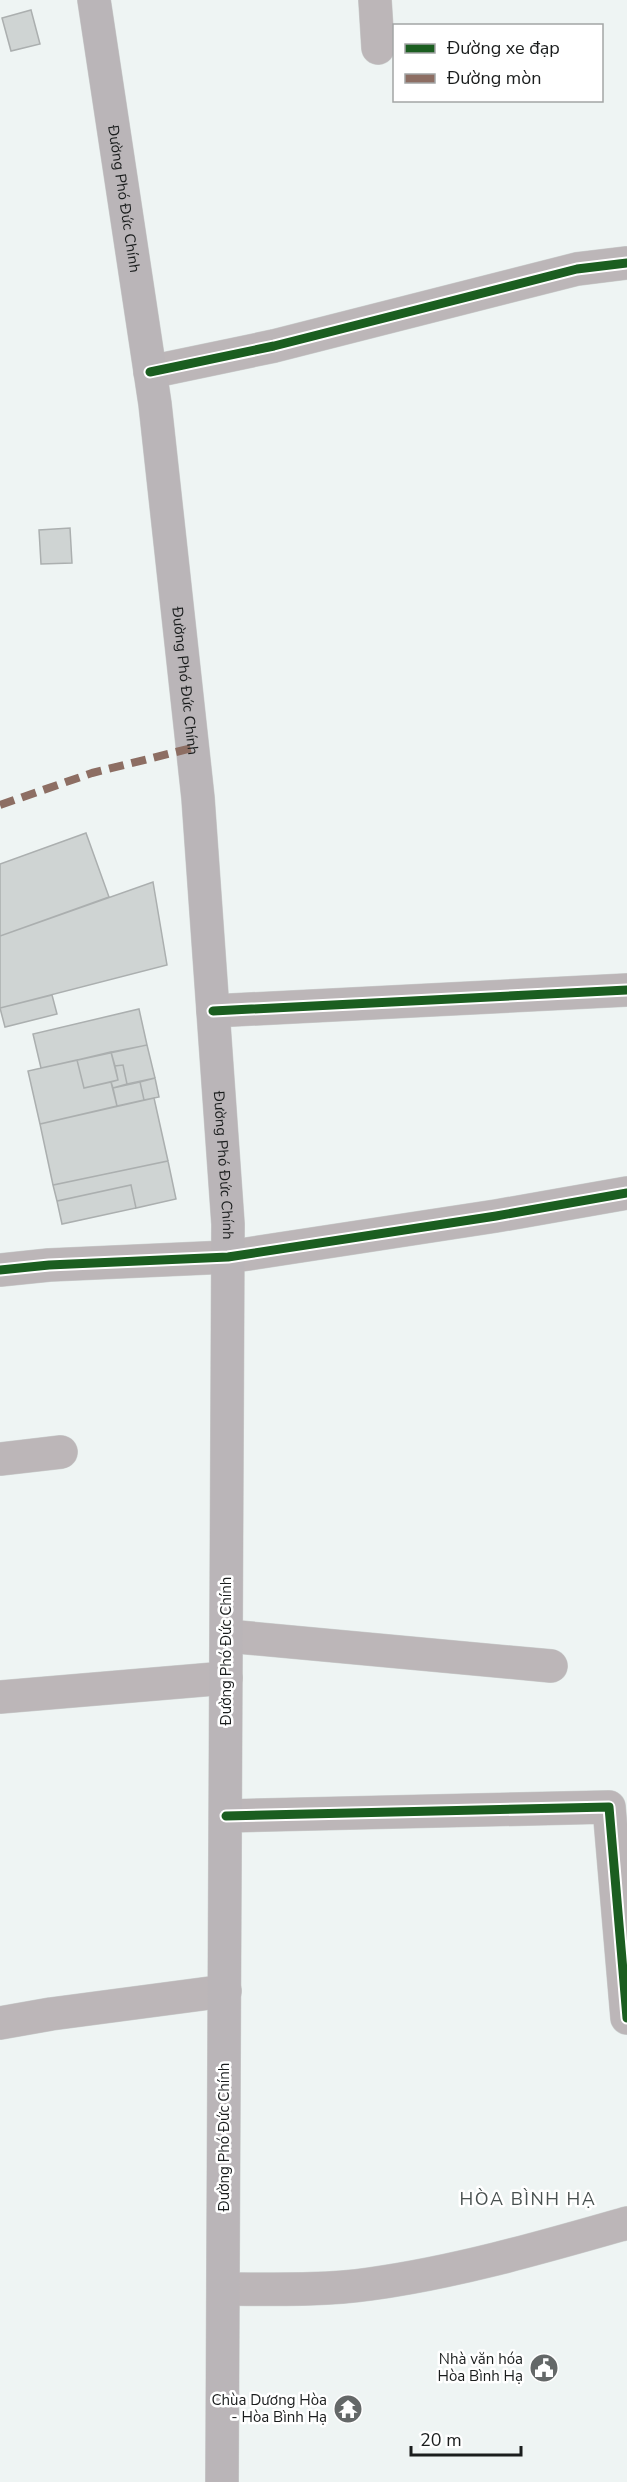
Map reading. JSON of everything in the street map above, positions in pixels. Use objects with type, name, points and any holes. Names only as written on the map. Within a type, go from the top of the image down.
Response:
[{"type":"main road","name":"Đường Phó Đức Chính","points":[[94,0],[150,372],[198,798],[228,1224],[222,2482]]},
{"type":"street","points":[[375,0],[378,48]]},
{"type":"street","points":[[150,372],[274,346],[576,269],[627,263]]},
{"type":"street","points":[[213,1011],[627,990]]},
{"type":"street","points":[[0,1270],[49,1265],[228,1257],[496,1216],[627,1193]]},
{"type":"street","points":[[0,1460],[61,1452]]},
{"type":"street","points":[[227,1636],[551,1666]]},
{"type":"street","points":[[0,1697],[226,1678]]},
{"type":"street","points":[[226,1816],[609,1808],[627,2018]]},
{"type":"street","points":[[0,2023],[225,1991]]},
{"type":"street","points":[[224,2289],[279,2289],[369,2284],[483,2261],[627,2223]]},
{"type":"building","points":[[31,10],[40,44],[11,51],[2,18]]},
{"type":"building","points":[[70,528],[72,563],[41,564],[39,530]]},
{"type":"building","points":[[86,833],[109,897],[0,936],[0,864]]},
{"type":"building","points":[[153,882],[167,965],[0,1008],[0,936]]},
{"type":"building","points":[[52,995],[57,1014],[5,1027],[0,1008]]},
{"type":"building","points":[[139,1009],[147,1045],[41,1068],[33,1034]]},
{"type":"building","points":[[147,1045],[155,1078],[127,1084],[123,1065],[115,1066],[111,1052]]},
{"type":"building","points":[[111,1052],[118,1080],[84,1088],[77,1060]]},
{"type":"building","points":[[77,1060],[84,1088],[111,1082],[117,1106],[40,1124],[28,1071]]},
{"type":"building","points":[[123,1065],[127,1084],[113,1088],[111,1082],[118,1080],[115,1066]]},
{"type":"building","points":[[155,1078],[159,1097],[144,1100],[140,1082]]},
{"type":"building","points":[[140,1082],[144,1100],[117,1106],[113,1088]]},
{"type":"building","points":[[154,1098],[168,1161],[53,1185],[40,1124]]},
{"type":"building","points":[[168,1161],[176,1199],[136,1208],[131,1185],[57,1201],[53,1185]]},
{"type":"building","points":[[131,1185],[136,1208],[62,1224],[57,1201]]},
{"type":"marked path","points":[[0,805],[92,773],[192,748]]},
{"type":"cycle path","points":[[150,372],[274,346],[577,269],[627,263]]},
{"type":"cycle path","points":[[213,1011],[627,990]]},
{"type":"cycle path","points":[[0,1270],[49,1265],[228,1257],[496,1216],[627,1193]]},
{"type":"cycle path","points":[[226,1816],[609,1807],[627,2018]]},
{"type":"place","name":"Nhà văn hóa Hòa Bình Hạ","points":[[544,2368]]},
{"type":"place","name":"Chùa Dương Hòa - Hòa Bình Hạ","points":[[348,2409]]},
{"type":"district","name":"HÒA BÌNH HẠ","points":[[528,2199]]}]
